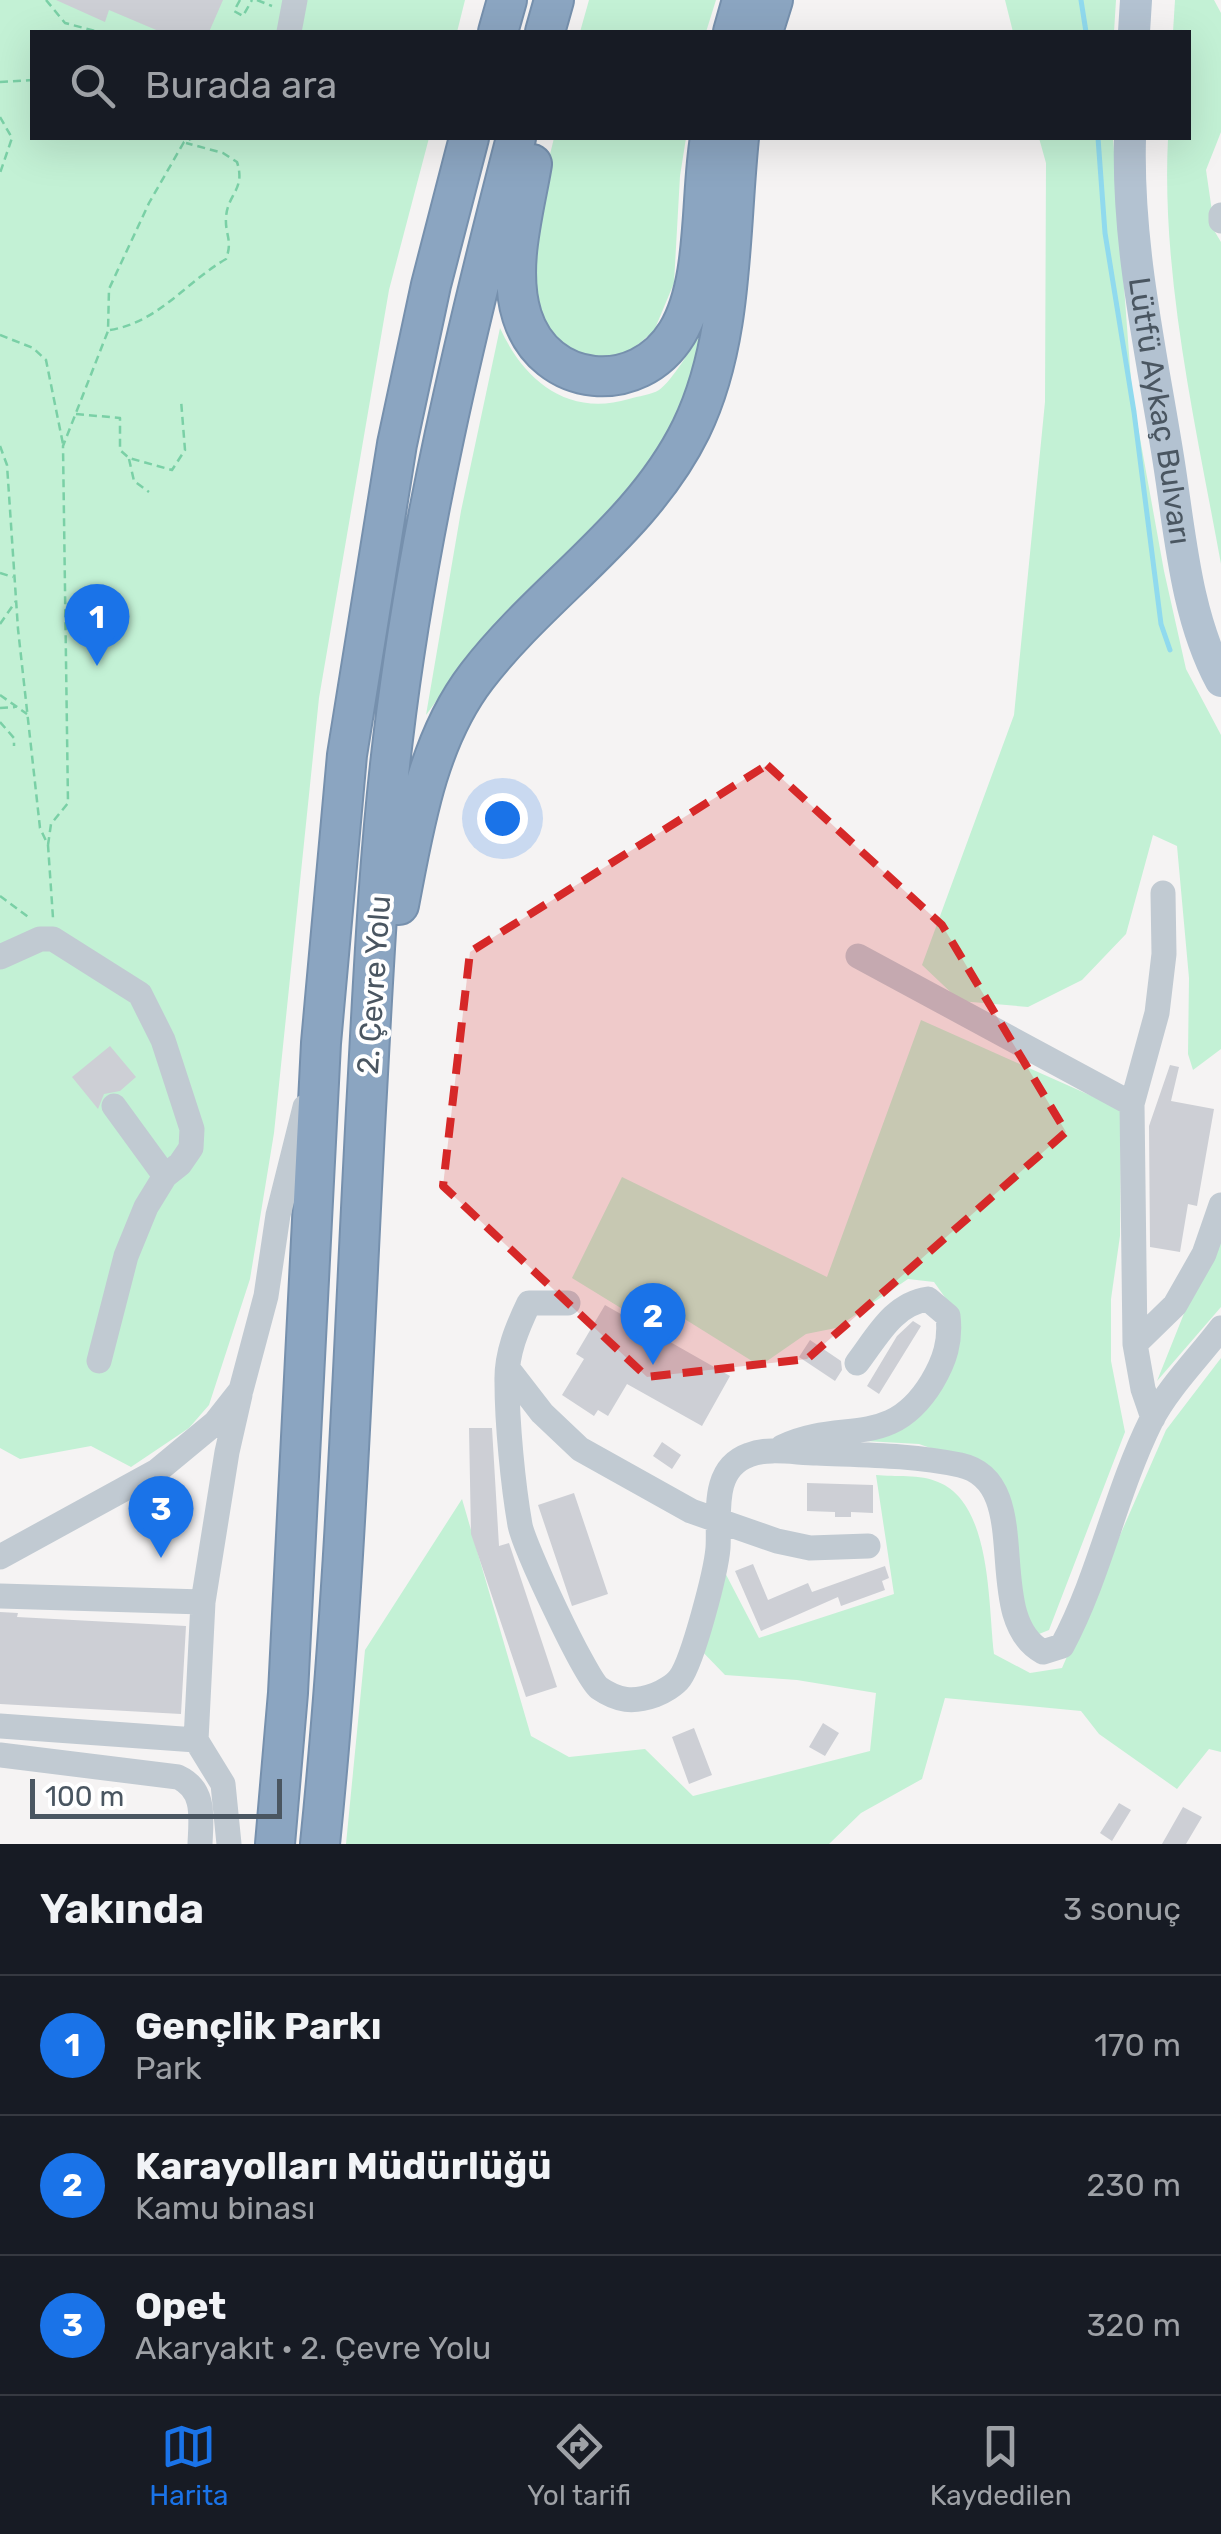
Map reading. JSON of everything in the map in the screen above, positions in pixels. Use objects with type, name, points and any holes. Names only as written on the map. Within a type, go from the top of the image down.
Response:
[{"type":"highway","points":[[489,30],[493,0]]},
{"type":"highway","points":[[499,30],[507,0]]},
{"type":"highway","points":[[546,30],[558,0]]},
{"type":"highway","points":[[558,0],[560,30]]},
{"type":"highway","points":[[733,30],[742,0]]},
{"type":"highway","points":[[764,30],[773,0]]},
{"type":"highway","name":"2. Çevre Yolu","points":[[275,1844],[288,1693],[321,1044],[347,755],[375,566],[416,349],[468,140]]},
{"type":"highway","name":"2. Çevre Yolu","points":[[320,1844],[341,1576],[373,977],[393,736],[446,429],[516,140]]},
{"type":"highway","points":[[539,140],[518,255],[521,313],[529,333],[556,363],[573,372],[602,378],[638,371],[660,356],[678,332],[691,301],[710,140]]},
{"type":"highway","points":[[362,1189],[374,1154],[384,1095],[397,916],[419,804],[438,749],[475,678],[528,618],[632,514],[691,429],[717,352],[740,140]]},
{"type":"main road","points":[[1134,30],[1136,0]]},
{"type":"main road","points":[[1156,30],[1158,0]]},
{"type":"main road","name":"Lütfü Aykaç Bulvarı","points":[[1130,140],[1132,212],[1142,310],[1198,625],[1221,681]]},
{"type":"main road","name":"Lütfü Aykaç Bulvarı","points":[[1152,140],[1152,212],[1161,292],[1194,494],[1221,623]]},
{"type":"lane","points":[[289,30],[295,0]]},
{"type":"lane","points":[[1153,1418],[1142,1389],[1135,1344],[1132,1104],[1157,1013],[1164,954],[1163,893]]},
{"type":"lane","points":[[0,957],[46,939],[140,994],[163,1040],[192,1129],[191,1148],[165,1176],[146,1207],[126,1256],[99,1361]]},
{"type":"lane","points":[[858,956],[1132,1104]]},
{"type":"lane","points":[[214,1833],[223,1784],[196,1740],[204,1602],[240,1390],[266,1296],[278,1215],[321,1044]]},
{"type":"lane","points":[[114,1106],[165,1176]]},
{"type":"lane","points":[[1135,1344],[1176,1305],[1204,1254],[1221,1205]]},
{"type":"lane","points":[[774,1452],[804,1437],[890,1425],[904,1417],[916,1406],[941,1366],[948,1348],[948,1316],[928,1299],[914,1301],[898,1310],[857,1363]]},
{"type":"lane","points":[[568,1303],[530,1303],[514,1332],[506,1379],[520,1529],[595,1686],[618,1699],[633,1702],[660,1694],[678,1680],[690,1659],[718,1552],[718,1496],[724,1476],[747,1455],[774,1452],[919,1458],[966,1466],[985,1480],[999,1501],[1012,1615],[1028,1644],[1042,1652],[1062,1646],[1078,1616],[1117,1504],[1153,1418],[1221,1328]]},
{"type":"lane","points":[[508,1369],[542,1413],[580,1449],[690,1511],[810,1548],[868,1546]]},
{"type":"lane","points":[[0,1558],[158,1471],[214,1423],[240,1390]]},
{"type":"lane","points":[[0,1596],[204,1602]]},
{"type":"lane","points":[[0,1726],[196,1740]]},
{"type":"lane","points":[[0,1756],[178,1777],[197,1793],[214,1833]]},
{"type":"path","points":[[46,0],[64,23],[91,30]]},
{"type":"path","points":[[240,0],[234,12],[243,16],[252,0]]},
{"type":"path","points":[[0,82],[30,80]]},
{"type":"path","points":[[0,117],[12,138],[0,173]]},
{"type":"path","points":[[63,446],[108,331],[109,289],[149,203],[188,140]]},
{"type":"path","points":[[108,331],[122,328],[174,301],[226,259],[231,245],[225,220],[242,177],[237,162],[222,153],[184,142]]},
{"type":"path","points":[[0,335],[34,348],[46,360],[63,446],[68,803],[51,824],[46,939]]},
{"type":"path","points":[[76,414],[120,418],[120,450],[129,458],[172,470],[185,450],[181,400]]},
{"type":"path","points":[[0,446],[8,464],[16,600],[40,828],[48,845]]},
{"type":"path","points":[[129,458],[134,481],[148,492]]},
{"type":"path","points":[[0,499],[10,497]]},
{"type":"path","points":[[0,574],[15,577]]},
{"type":"path","points":[[0,624],[16,600]]},
{"type":"path","points":[[0,695],[27,714]]},
{"type":"path","points":[[0,708],[17,707]]},
{"type":"path","points":[[0,722],[14,738],[14,746]]},
{"type":"path","points":[[0,896],[34,922],[46,939]]},
{"type":"highlighted area","points":[[767,765],[942,925],[1066,1132],[807,1359],[647,1377],[443,1186],[470,952]]},
{"type":"green space","points":[[0,0],[465,0],[458,30],[30,30],[30,140],[428,140],[389,290],[319,698],[274,1133],[250,1279],[209,1405],[189,1428],[131,1467],[91,1446],[20,1459],[0,1448]]},
{"type":"green space","points":[[589,0],[716,0],[707,30],[581,30]]},
{"type":"green space","points":[[1005,0],[1116,0],[1114,30],[1012,30]]},
{"type":"green space","points":[[1175,0],[1214,0],[1221,13],[1221,132],[1206,170],[1215,232],[1221,242],[1221,564],[1182,351],[1170,244],[1168,140],[1191,140],[1191,30],[1173,30]]},
{"type":"green space","points":[[554,140],[686,140],[674,283],[654,331],[623,357],[592,362],[554,349],[534,313],[529,240]]},
{"type":"green space","points":[[1040,140],[1113,140],[1132,394],[1164,571],[1186,669],[1221,735],[1221,1049],[1193,1070],[1188,1054],[1189,978],[1177,846],[1153,835],[1126,934],[1082,980],[1028,1007],[960,1001],[922,965],[1014,715],[1045,402],[1046,163]]},
{"type":"green space","points":[[500,328],[535,379],[568,398],[586,403],[607,403],[659,390],[701,334],[692,379],[666,439],[622,507],[462,666],[426,715],[461,511]]},
{"type":"green space","points":[[921,1020],[1121,1109],[1120,1236],[1111,1299],[1111,1361],[1125,1432],[1049,1630],[1039,1634],[1028,1628],[976,1464],[919,1444],[865,1441],[920,1409],[949,1303],[934,1282],[908,1279],[836,1328],[806,1334],[760,1366],[675,1313],[655,1329],[572,1278],[622,1177],[827,1277]]},
{"type":"green space","points":[[1221,1240],[1221,1307],[1157,1381],[1191,1296]]},
{"type":"green space","points":[[1221,1358],[1221,1752],[1209,1749],[1177,1789],[1099,1734],[1081,1711],[945,1698],[922,1779],[861,1813],[829,1844],[346,1844],[365,1650],[462,1499],[531,1736],[569,1757],[645,1749],[693,1796],[870,1751],[876,1693],[797,1680],[725,1675],[697,1646],[720,1563],[759,1638],[894,1594],[876,1475],[931,1479],[956,1493],[978,1533],[988,1584],[994,1654],[1030,1673],[1062,1668],[1166,1430]]},
{"type":"building","points":[[56,0],[223,0],[210,30],[156,30],[109,10],[105,22]]},
{"type":"building","points":[[110,1046],[136,1077],[120,1091],[104,1094],[98,1109],[72,1077]]},
{"type":"building","points":[[1170,1065],[1179,1067],[1171,1101],[1214,1109],[1197,1206],[1188,1204],[1180,1252],[1150,1247],[1149,1126]]},
{"type":"building","points":[[605,1305],[730,1376],[702,1426],[627,1384],[608,1416],[598,1410],[594,1416],[562,1395],[584,1359],[576,1354]]},
{"type":"building","points":[[913,1321],[921,1326],[879,1394],[867,1386],[897,1336]]},
{"type":"building","points":[[810,1340],[841,1361],[842,1370],[835,1381],[799,1357]]},
{"type":"building","points":[[469,1428],[492,1428],[499,1546],[509,1543],[557,1687],[526,1697],[471,1534]]},
{"type":"building","points":[[662,1442],[681,1455],[672,1469],[653,1456]]},
{"type":"building","points":[[807,1483],[873,1485],[873,1513],[851,1512],[851,1517],[835,1517],[835,1512],[807,1511]]},
{"type":"building","points":[[574,1493],[608,1594],[572,1606],[538,1505]]},
{"type":"building","points":[[753,1564],[768,1600],[808,1583],[812,1592],[885,1566],[889,1578],[882,1581],[885,1590],[841,1606],[838,1597],[761,1631],[735,1571]]},
{"type":"building","points":[[0,1612],[18,1613],[17,1617],[186,1626],[181,1714],[0,1704]]},
{"type":"building","points":[[823,1723],[839,1733],[825,1756],[809,1747]]},
{"type":"building","points":[[694,1728],[712,1775],[689,1784],[672,1737]]},
{"type":"building","points":[[1119,1803],[1131,1810],[1112,1841],[1100,1833]]},
{"type":"building","points":[[1183,1807],[1202,1817],[1186,1844],[1162,1844]]},
{"type":"waterway","points":[[1081,0],[1086,30]]},
{"type":"waterway","points":[[1098,140],[1105,233],[1134,412],[1161,624],[1170,650]]},
{"type":"place","name":"Gençlik Parkı","points":[[97,666]]},
{"type":"place","name":"Karayolları Müdürlüğü","points":[[653,1365]]},
{"type":"place","name":"Opet","points":[[161,1558]]}]
